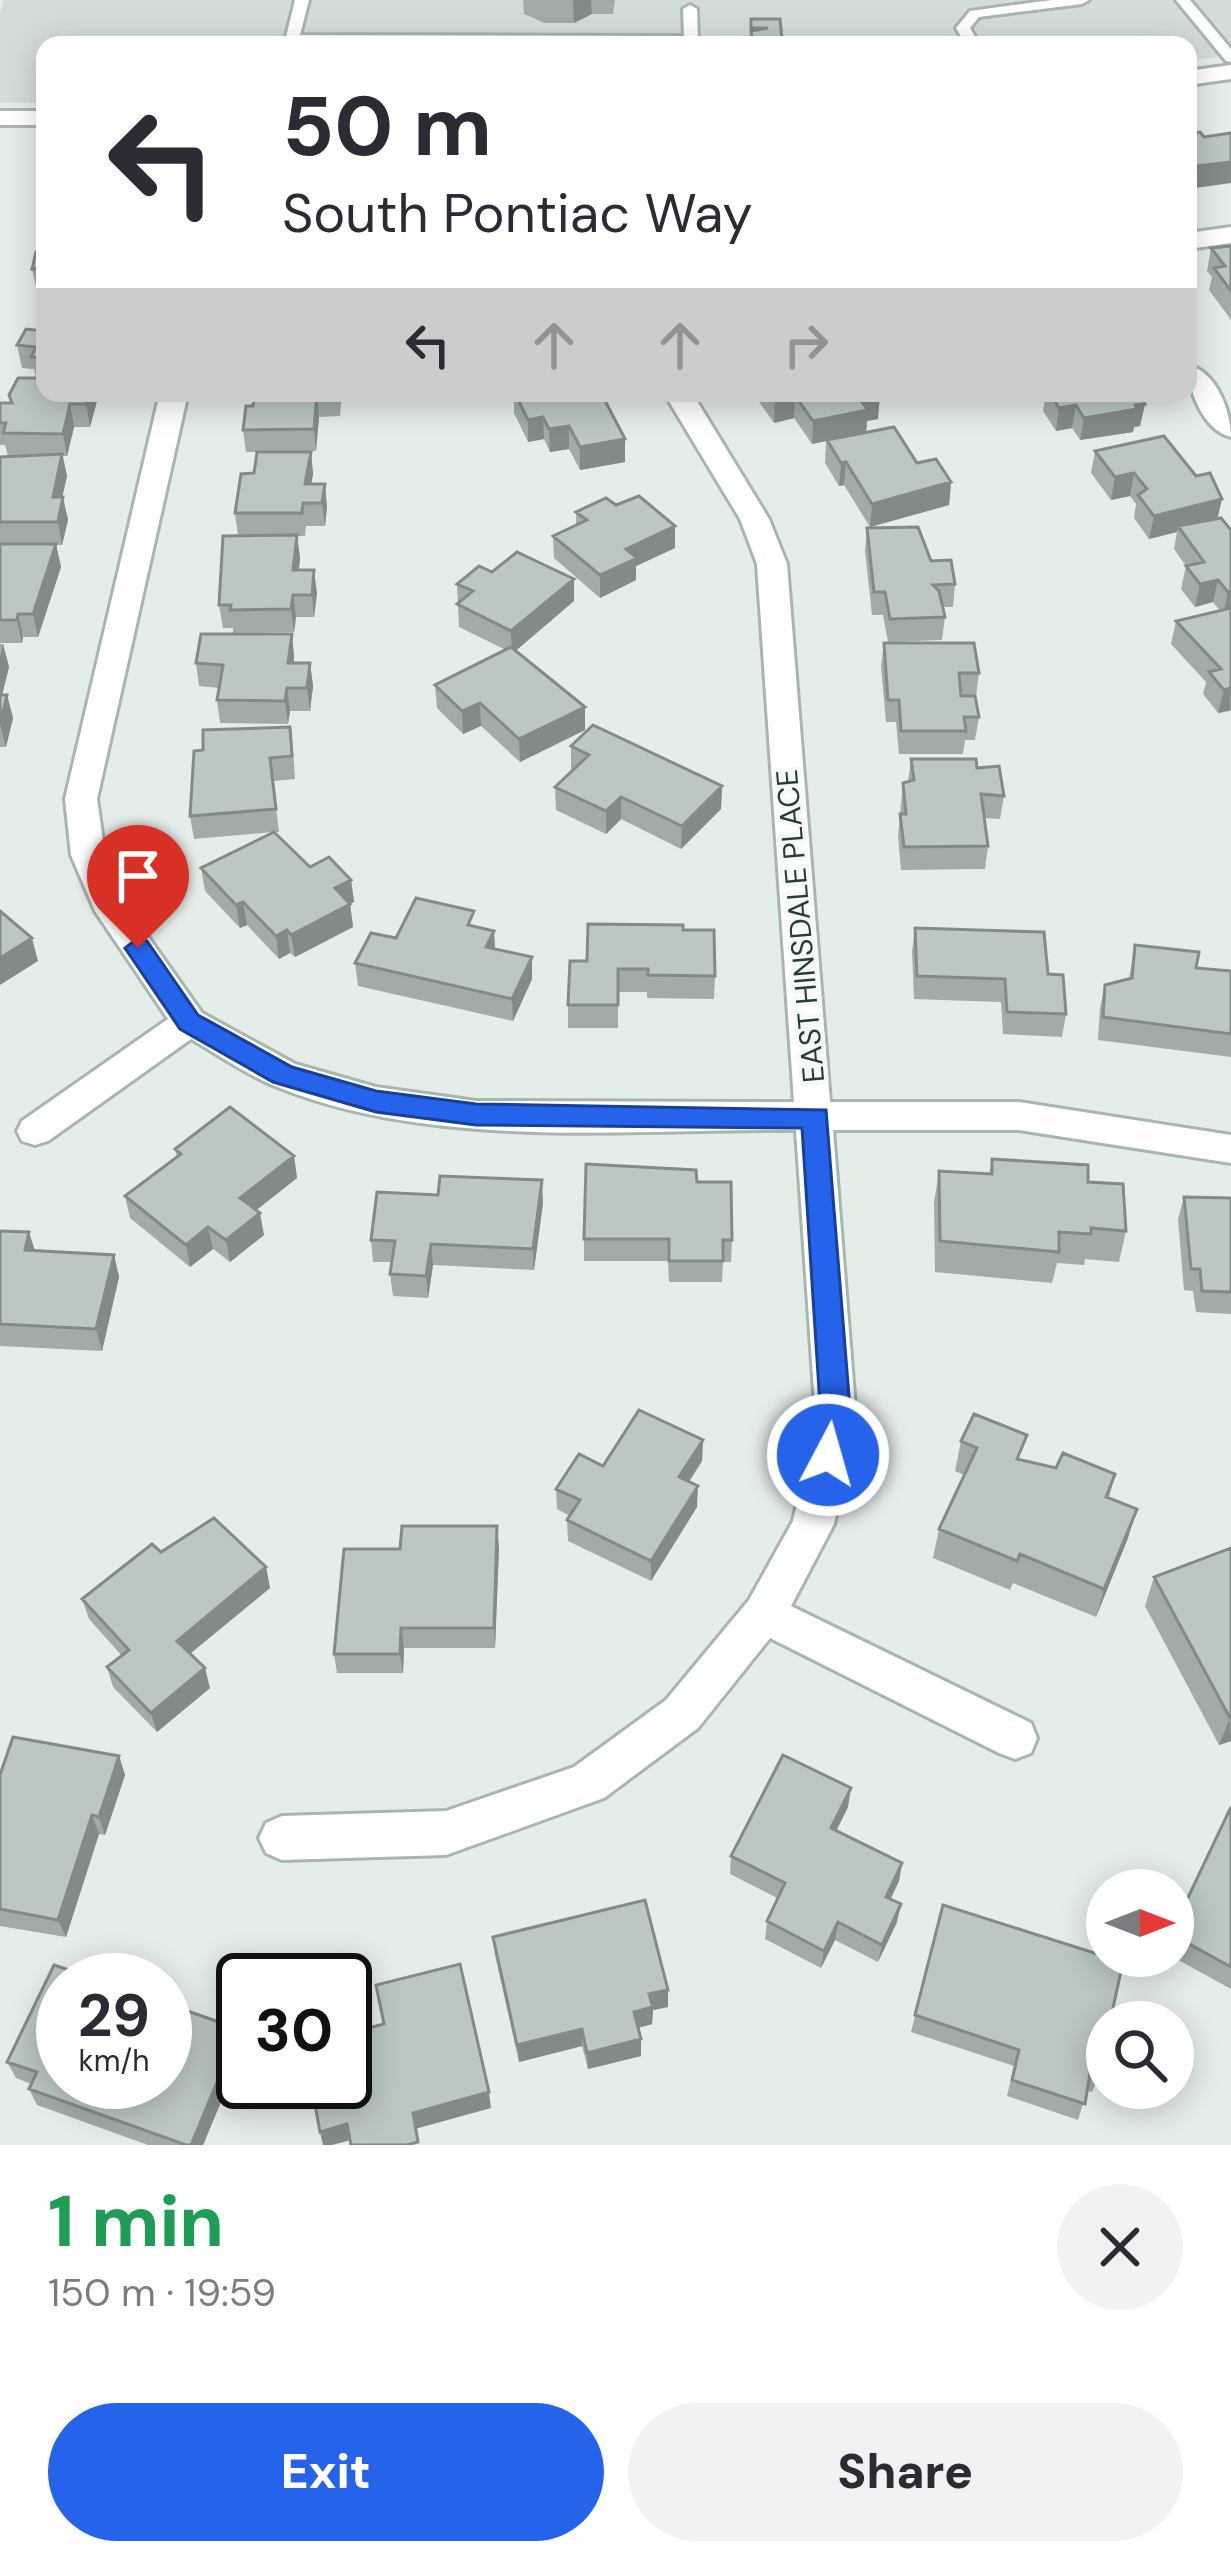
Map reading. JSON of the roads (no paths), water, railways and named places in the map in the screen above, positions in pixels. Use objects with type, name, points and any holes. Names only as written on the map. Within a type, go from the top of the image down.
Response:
[{"type":"street","points":[[1197,77],[1231,72]]},
{"type":"street","points":[[0,118],[36,118]]},
{"type":"street","points":[[1197,240],[1231,235]]},
{"type":"street","points":[[1197,385],[1231,429]]},
{"type":"street","points":[[172,402],[81,800],[88,855],[112,911],[189,1022],[283,1074],[376,1101],[476,1114],[1019,1116],[1231,1149]]},
{"type":"street","name":"EAST HINSDALE PLACE","points":[[282,1838],[446,1833],[588,1783],[682,1714],[764,1614],[813,1524],[836,1421],[772,564],[763,530],[682,402]]},
{"type":"street","points":[[35,1131],[189,1022]]},
{"type":"street","points":[[764,1614],[1015,1738]]},
{"type":"lane","points":[[295,36],[302,0]]},
{"type":"lane","points":[[968,36],[963,28],[975,14],[1082,0]]},
{"type":"lane","points":[[1183,0],[1231,58]]},
{"type":"lane","points":[[690,9],[691,36]]}]
